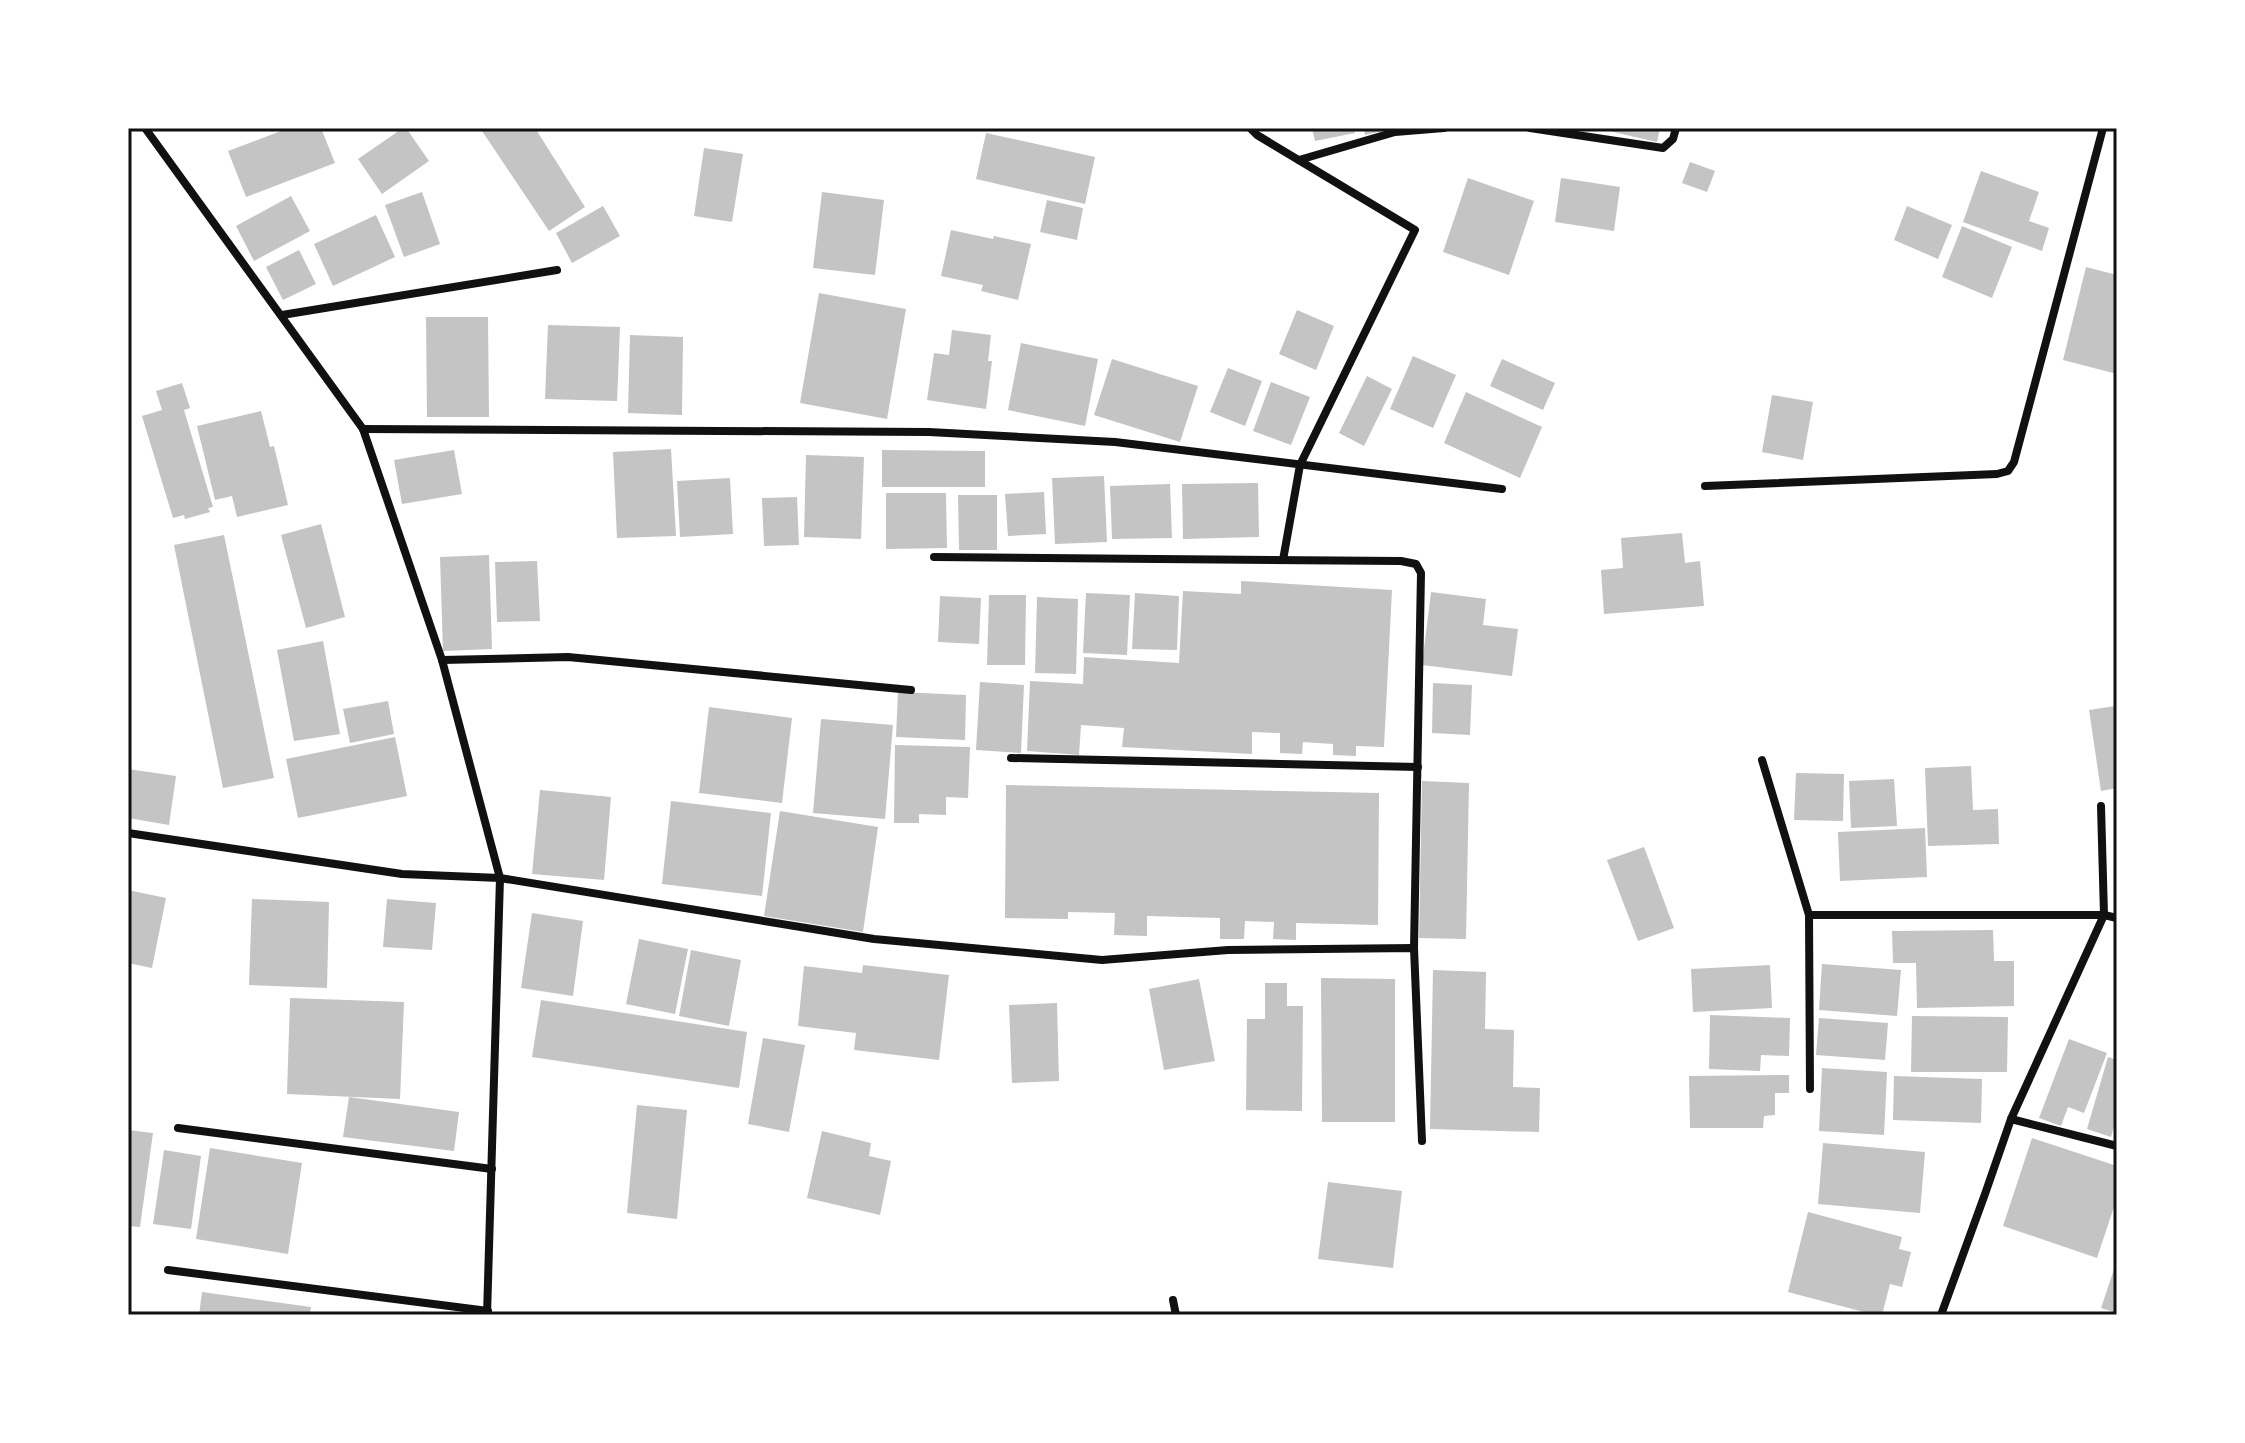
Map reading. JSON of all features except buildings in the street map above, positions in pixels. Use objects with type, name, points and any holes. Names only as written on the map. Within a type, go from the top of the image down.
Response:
[{"type":"street","points":[[145,128],[363,429],[442,660],[500,878],[487,1313],[168,1270]]},
{"type":"street","points":[[1250,128],[1415,230],[1300,465],[1283,560]]},
{"type":"street","points":[[1299,160],[1395,132],[1444,128]]},
{"type":"street","points":[[1530,128],[1663,148],[1673,139],[1676,128]]},
{"type":"street","points":[[1705,486],[1997,474],[2008,471],[2014,462],[2103,128]]},
{"type":"street","points":[[282,315],[557,270]]},
{"type":"street","points":[[363,429],[929,432],[1115,442],[1502,489]]},
{"type":"street","points":[[934,557],[1401,561],[1416,564],[1421,573],[1414,948],[1422,1141]]},
{"type":"street","points":[[442,660],[568,657],[911,690]]},
{"type":"street","points":[[1011,758],[1418,767]]},
{"type":"street","points":[[1762,760],[1809,915],[1810,1089]]},
{"type":"street","points":[[1941,1315],[2011,1119],[2104,915],[2101,806]]},
{"type":"street","points":[[128,833],[402,874],[500,878],[874,939],[1102,960],[1228,950],[1414,948]]},
{"type":"street","points":[[1809,915],[2104,915],[2117,918]]},
{"type":"street","points":[[2011,1119],[2117,1146]]},
{"type":"street","points":[[178,1128],[492,1169]]},
{"type":"street","points":[[1173,1300],[1176,1315]]}]
